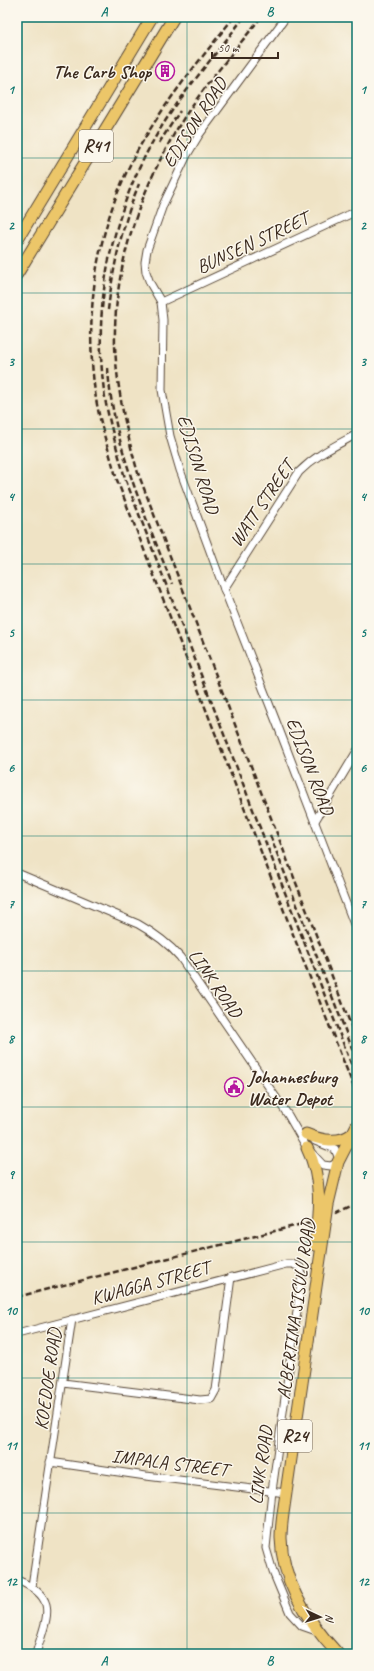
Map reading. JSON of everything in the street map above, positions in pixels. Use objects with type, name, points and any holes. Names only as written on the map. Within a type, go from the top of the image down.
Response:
[{"type":"main road","name":"R41","points":[[17,240],[152,17]]},
{"type":"main road","name":"R41","points":[[17,274],[172,18]]},
{"type":"main road","points":[[306,1134],[320,1139],[341,1140],[355,1129]]},
{"type":"main road","name":"ALBERTINA SISULU ROAD","points":[[338,1654],[319,1632],[295,1593],[285,1566],[281,1538],[286,1493],[315,1302],[327,1210],[339,1160],[355,1129]]},
{"type":"main road","points":[[307,1148],[316,1170],[319,1188],[314,1247],[315,1302]]},
{"type":"street","name":"EDISON ROAD","points":[[286,18],[199,135],[187,155],[163,205],[149,244],[145,262],[146,272],[150,283],[160,302],[163,320],[162,390],[170,436],[180,470],[224,589],[357,932]]},
{"type":"street","name":"BUNSEN STREET","points":[[160,302],[357,211]]},
{"type":"street","name":"WATT STREET","points":[[224,589],[299,472],[311,460],[324,451],[357,434]]},
{"type":"street","points":[[315,821],[357,751]]},
{"type":"street","name":"LINK ROAD","points":[[17,873],[138,924],[152,932],[171,947],[180,957],[288,1115],[307,1148],[323,1164],[331,1166],[339,1160]]},
{"type":"street","points":[[288,1115],[306,1134],[320,1144],[336,1149],[339,1160]]},
{"type":"street","name":"LINK ROAD","points":[[292,1264],[300,1267],[302,1275],[272,1491],[266,1548],[290,1614],[302,1626],[319,1632]]},
{"type":"street","name":"KWAGGA STREET","points":[[17,1334],[231,1277],[292,1264]]},
{"type":"street","points":[[62,1383],[200,1400],[211,1398],[216,1390],[231,1277]]},
{"type":"street","name":"KOEDOE ROAD","points":[[32,1586],[72,1319]]},
{"type":"street","name":"IMPALA STREET","points":[[50,1462],[146,1476],[286,1493]]},
{"type":"street","points":[[17,1580],[32,1586],[45,1599],[47,1610],[36,1654]]},
{"type":"railway","points":[[234,17],[188,75],[156,120],[130,165],[117,196],[106,227],[98,260],[93,292],[91,326],[95,392],[102,425],[117,480],[303,960],[357,1095]]},
{"type":"railway","points":[[244,17],[191,84],[171,112],[144,158],[129,191],[109,260],[103,296],[101,332],[102,368],[106,404],[125,478],[357,1079]]},
{"type":"railway","points":[[261,17],[215,75],[182,120],[148,185],[130,237],[118,291],[115,318],[116,362],[123,410],[138,473],[357,1041]]},
{"type":"railway","points":[[159,143],[180,111]]},
{"type":"railway","points":[[108,310],[119,246],[139,184]]},
{"type":"railway","points":[[108,368],[116,424],[123,451],[131,478],[172,584]]},
{"type":"railway","points":[[270,835],[357,1061]]},
{"type":"railway","points":[[336,1213],[357,1203]]},
{"type":"railway","points":[[17,1297],[310,1222]]},
{"type":"place","name":"The Carb Shop","points":[[165,71]]},
{"type":"place","name":"Johannesburg Water Depot","points":[[234,1087]]}]
